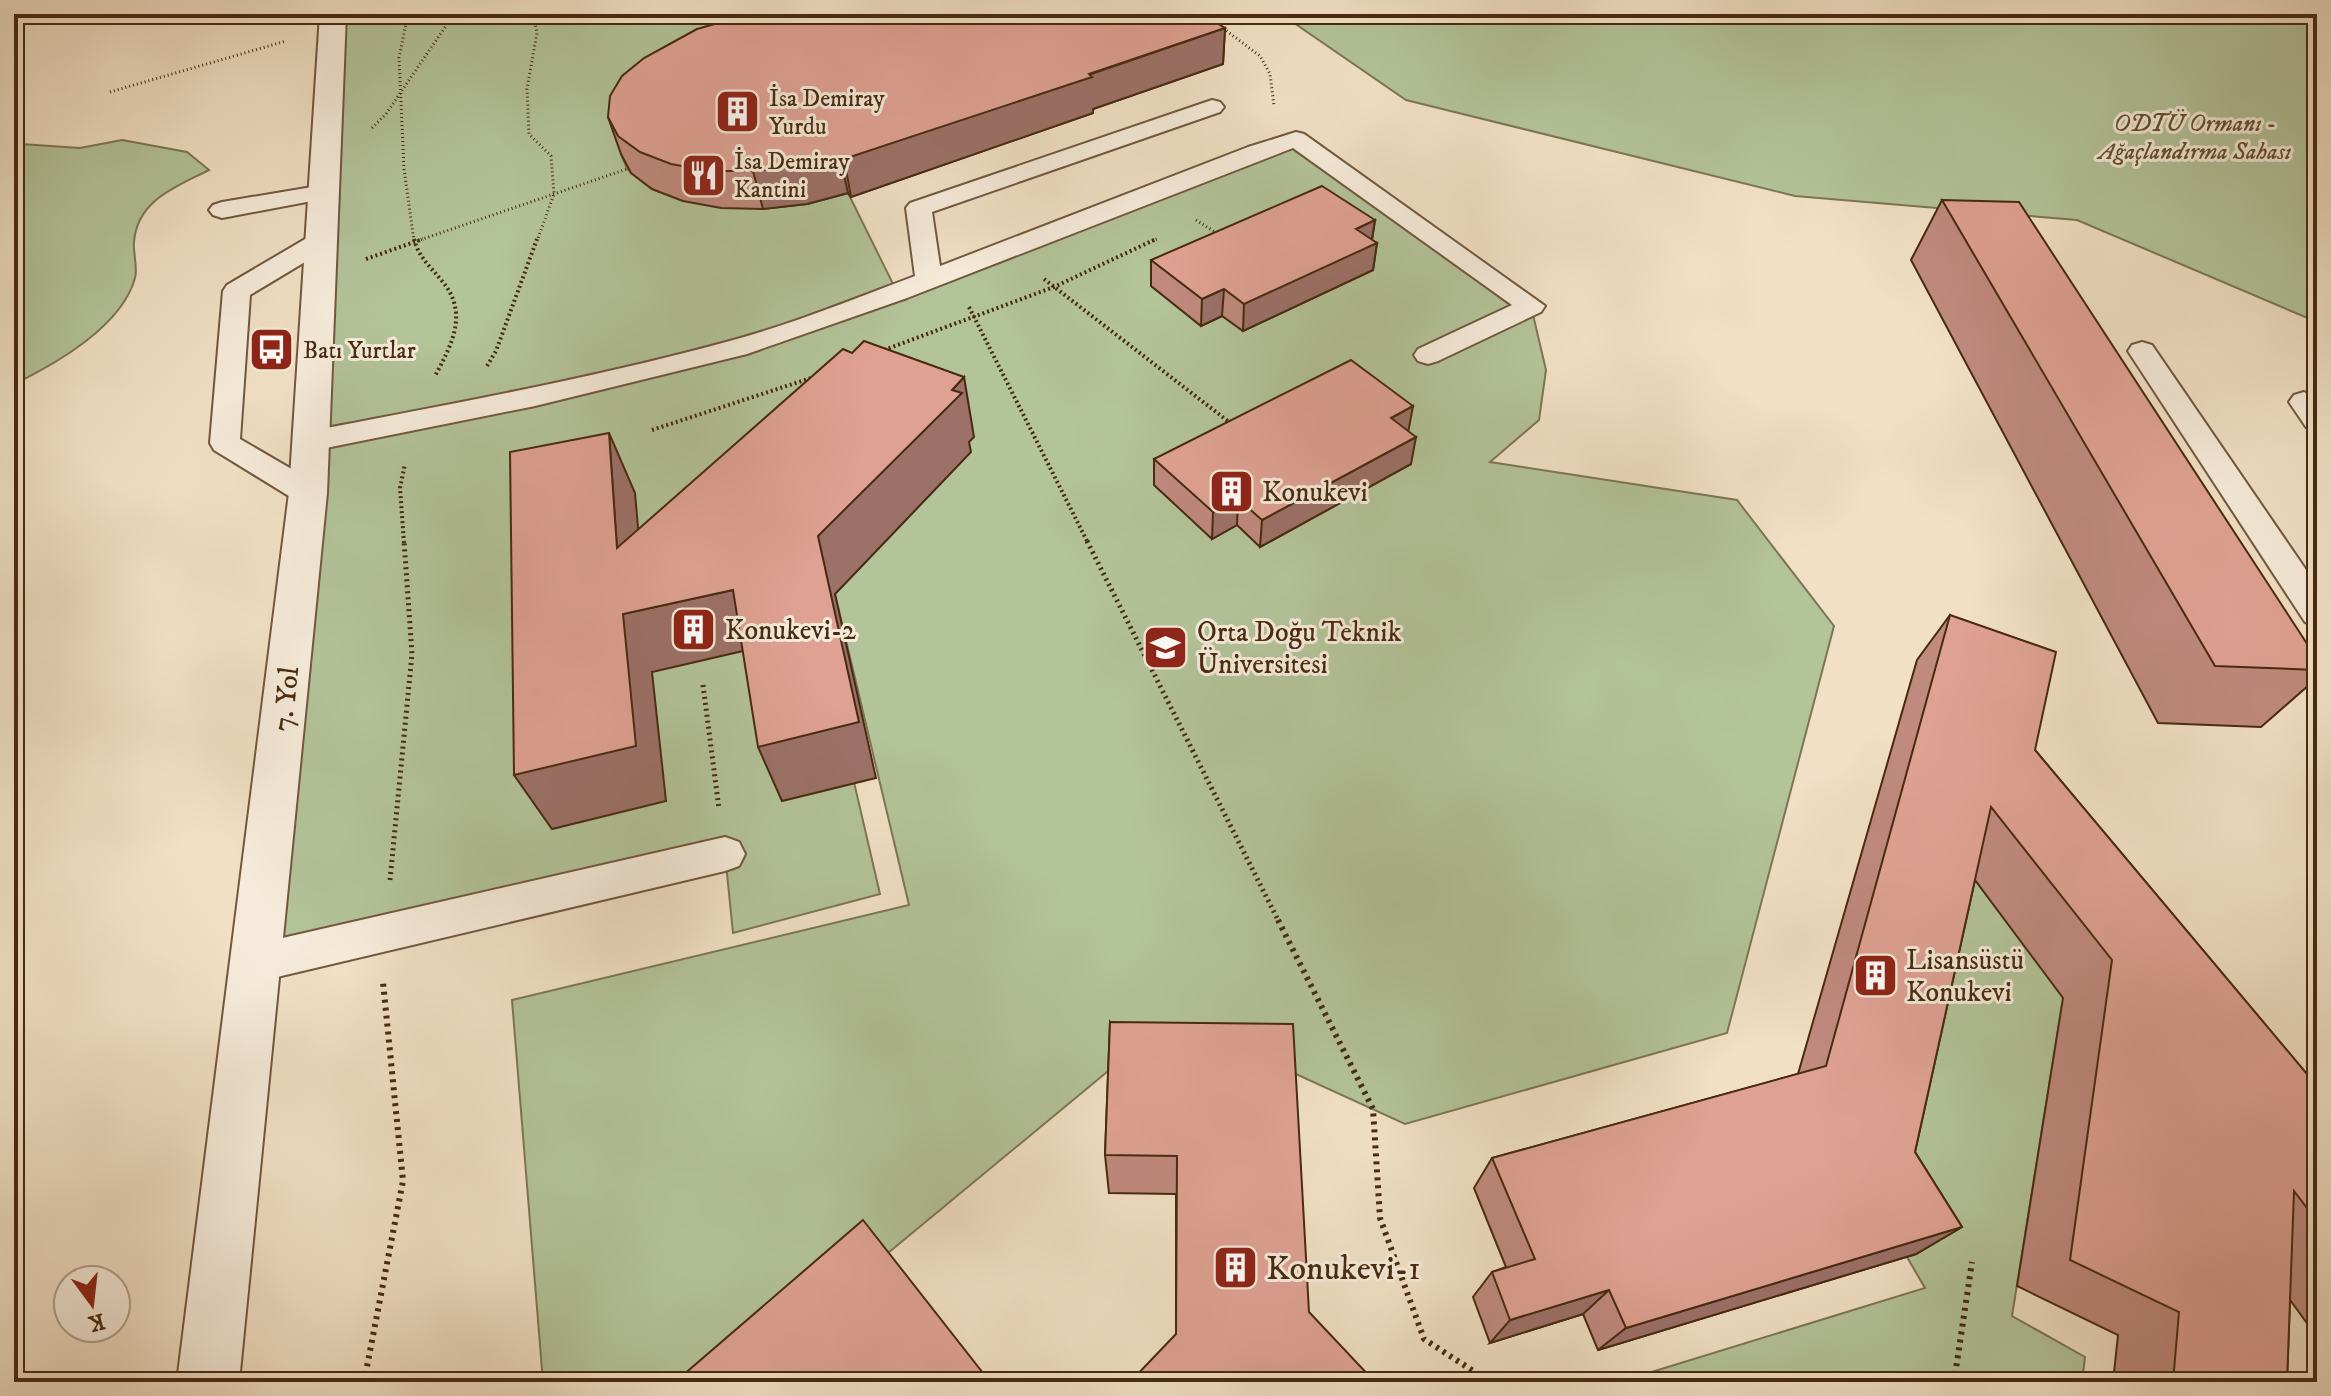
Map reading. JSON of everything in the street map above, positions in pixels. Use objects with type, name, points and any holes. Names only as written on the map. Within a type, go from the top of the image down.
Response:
[{"type":"street","name":"7. Yol","points":[[208,1382],[308,493],[333,20]]},
{"type":"lane","points":[[940,275],[919,208],[1212,107]]},
{"type":"lane","points":[[311,441],[535,397],[737,348],[940,275],[1296,139],[1531,306],[1428,355]]},
{"type":"lane","points":[[222,210],[324,185]]},
{"type":"lane","points":[[308,493],[225,443],[237,291],[321,258]]},
{"type":"lane","points":[[2142,351],[2317,613]]},
{"type":"lane","points":[[256,963],[725,854]]},
{"type":"path","points":[[364,1382],[403,1181],[381,967],[412,654],[400,488],[414,421],[455,339],[457,309],[444,283],[422,261],[414,242],[404,169],[399,58],[408,14]]},
{"type":"path","points":[[324,185],[386,114],[454,14]]},
{"type":"path","points":[[460,412],[496,351],[554,194],[551,156],[529,134],[527,86],[537,55],[537,24],[533,14]]},
{"type":"path","points":[[1204,14],[1256,52],[1270,73],[1270,97],[1281,123],[1296,139]]},
{"type":"path","points":[[110,92],[333,20]]},
{"type":"path","points":[[321,258],[414,242],[627,169]]},
{"type":"path","points":[[1183,227],[1196,221]]},
{"type":"path","points":[[876,353],[1054,287],[1170,233]]},
{"type":"path","points":[[1005,250],[1233,425]]},
{"type":"path","points":[[940,275],[973,315],[1373,1109],[1380,1218],[1424,1339],[1490,1382]]},
{"type":"path","points":[[652,430],[820,375]]},
{"type":"path","points":[[703,685],[725,854]]},
{"type":"path","points":[[1954,1382],[1972,1262]]},
{"type":"green space","points":[[333,14],[877,14],[621,154],[627,169],[652,189],[683,201],[807,204],[848,193],[897,292],[1296,139],[1531,306],[1546,370],[1539,420],[1490,462],[1737,500],[1834,626],[1727,1033],[1405,1124],[1285,1069],[1113,1067],[732,1382],[543,1382],[512,1000],[909,905],[835,594],[962,461],[810,593],[880,894],[733,933],[725,854],[256,963]]},
{"type":"green space","name":"ODTÜ Ormanı - Ağaçlandırma Sahası","points":[[1281,14],[2317,14],[2317,322],[2077,220],[1795,196],[1406,100]]},
{"type":"green space","points":[[122,140],[187,152],[209,170],[160,197],[142,215],[134,242],[135,278],[117,312],[85,342],[14,384],[14,147],[21,144],[80,148]]},
{"type":"green space","points":[[1952,849],[2071,1008],[2062,1005],[2012,1316],[2085,1357],[2082,1382],[1619,1382],[1925,1288],[1907,1257],[1885,1202]]},
{"type":"building","points":[[750,14],[1202,14],[1225,28],[1089,74],[1092,77],[844,159],[840,156],[798,166],[753,171],[710,171],[671,164],[640,152],[618,136],[608,117],[610,96],[622,76],[644,58],[697,29]]},
{"type":"building","points":[[1322,186],[1375,220],[1356,229],[1377,243],[1244,304],[1224,289],[1202,299],[1151,260]]},
{"type":"building","points":[[1942,200],[2019,202],[2317,659],[2317,670],[2215,666]]},
{"type":"building","points":[[864,341],[964,377],[952,390],[962,393],[818,536],[859,722],[758,747],[733,590],[623,614],[636,746],[514,775],[510,452],[609,433],[617,548],[843,349],[852,353]]},
{"type":"building","points":[[1351,360],[1413,406],[1391,418],[1416,437],[1262,520],[1238,499],[1213,512],[1154,459]]},
{"type":"building","points":[[1950,615],[2056,652],[2035,750],[2317,1086],[2317,1221],[2294,1191],[2287,1382],[2173,1382],[2179,1312],[2070,1260],[2112,960],[1991,807],[1915,1152],[1962,1227],[1626,1328],[1609,1290],[1510,1320],[1492,1272],[1535,1259],[1492,1158],[1826,1066]]},
{"type":"building","name":"Konukevi-1","points":[[1110,1022],[1293,1024],[1309,1312],[1375,1382],[1130,1382],[1176,1334],[1177,1156],[1105,1155]]},
{"type":"building","points":[[863,1220],[990,1382],[675,1382]]},
{"type":"place","name":"İsa Demiray Yurdu","points":[[738,112]]},
{"type":"place","name":"İsa Demiray Kantini","points":[[703,175]]},
{"type":"place","name":"Batı Yurtlar","points":[[272,350]]},
{"type":"place","name":"Konukevi","points":[[1231,491]]},
{"type":"place","name":"Konukevi-2","points":[[694,629]]},
{"type":"place","name":"Orta Doğu Teknik Üniversitesi","points":[[1166,647]]},
{"type":"place","name":"Lisansüstü Konukevi","points":[[1875,975]]},
{"type":"place","name":"Konukevi-1","points":[[1235,1267]]}]
